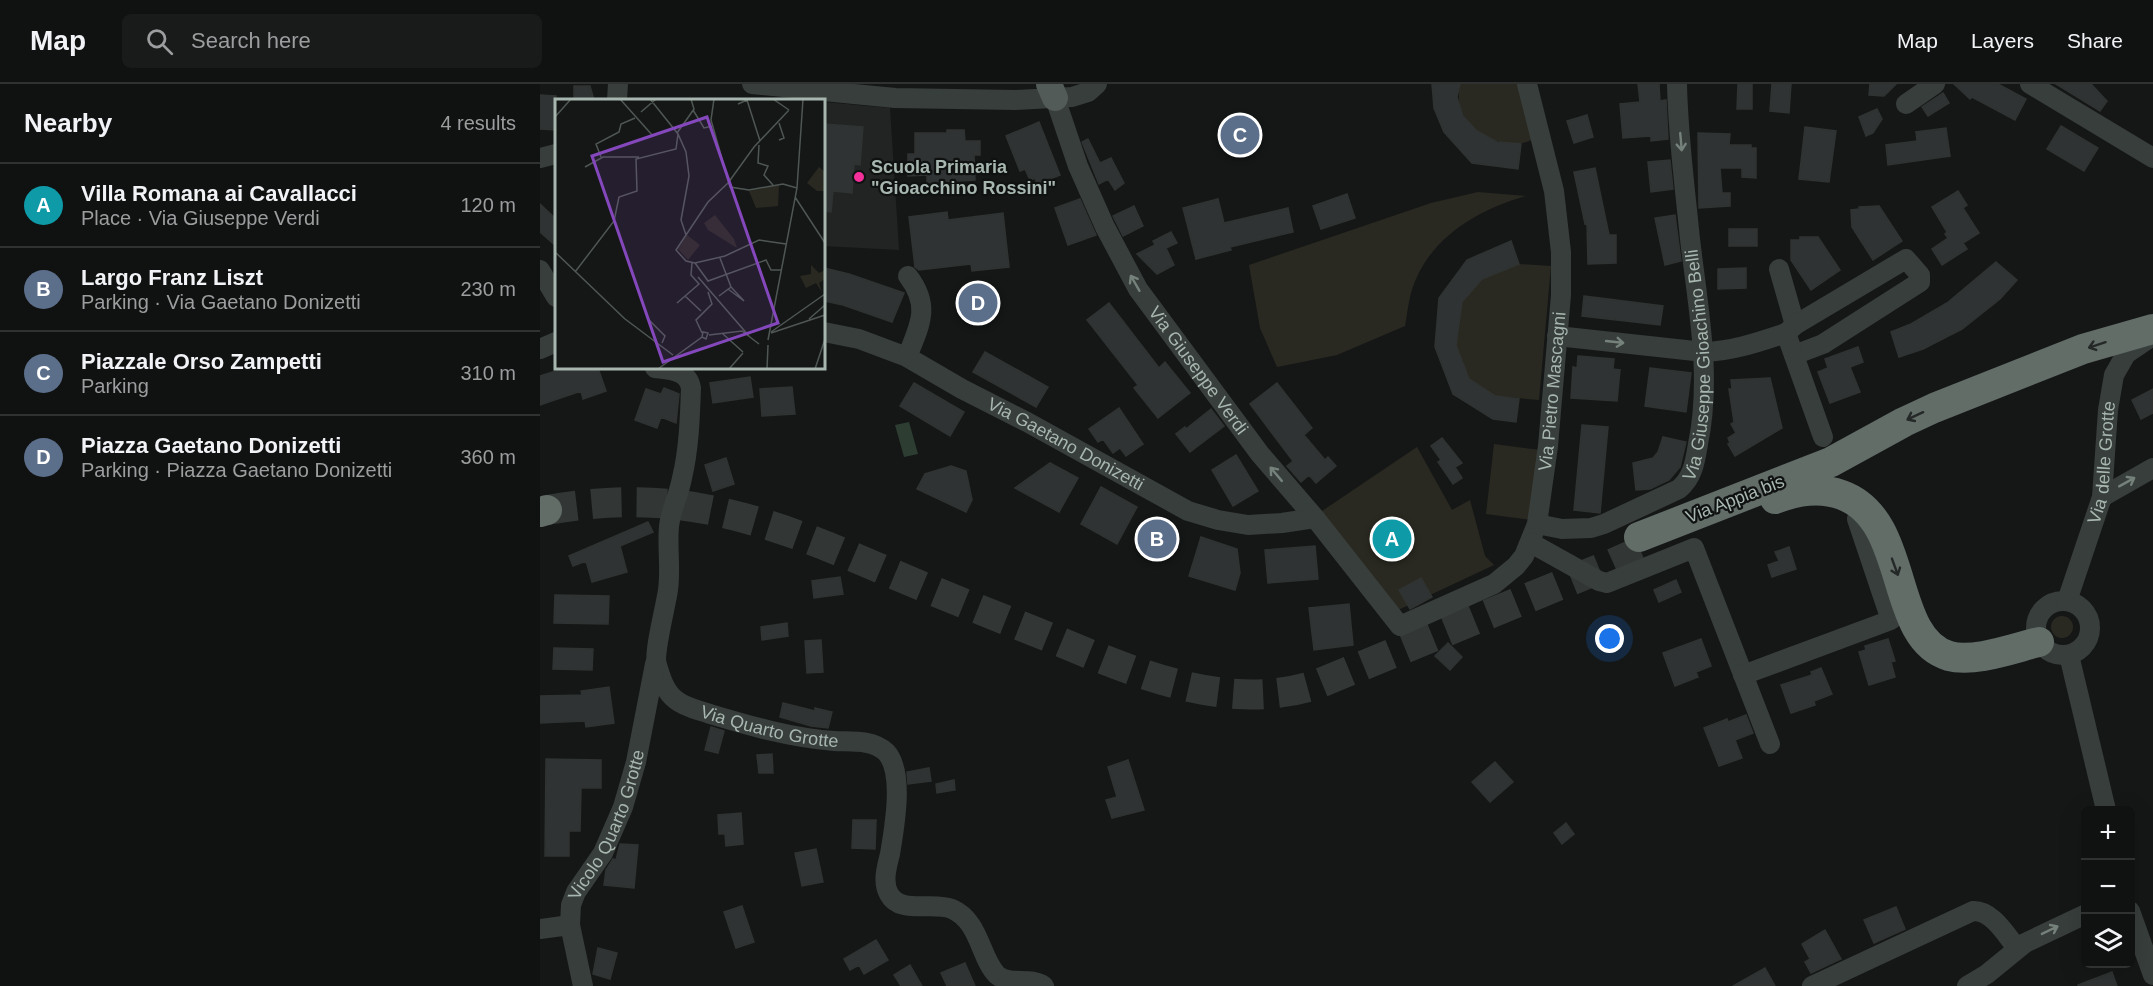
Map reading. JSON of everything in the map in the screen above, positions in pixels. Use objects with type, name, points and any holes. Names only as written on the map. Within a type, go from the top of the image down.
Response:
[{"type":"highway","name":"Via Appia bis","points":[[2040,642],[1968,657],[1955,657],[1938,651],[1928,644],[1917,629],[1877,525],[1867,510],[1854,500],[1831,492],[1793,492],[1641,543],[1827,450],[1904,422],[2083,349],[2153,329]]},
{"type":"street","points":[[617,99],[618,84]]},
{"type":"street","points":[[752,84],[895,98],[1052,91],[1081,95],[1097,84]]},
{"type":"street","name":"Via Pietro Mascagni","points":[[1400,626],[1494,584],[1516,566],[1534,534],[1548,446],[1561,268],[1551,173],[1527,84]]},
{"type":"street","name":"Via Giuseppe Gioachino Belli","points":[[1534,534],[1598,526],[1671,494],[1683,485],[1693,470],[1704,400],[1704,352],[1690,239],[1677,84]]},
{"type":"street","points":[[1906,104],[1935,84]]},
{"type":"street","points":[[2030,84],[2153,158]]},
{"type":"street","name":"Via Giuseppe Verdi","points":[[1052,91],[1078,165],[1105,226],[1138,289],[1260,454],[1315,518],[1400,626]]},
{"type":"street","points":[[540,158],[555,154]]},
{"type":"street","points":[[1557,336],[1722,352],[1748,346],[1791,329],[1906,259],[1920,275],[1920,282],[1823,344],[1794,355]]},
{"type":"street","points":[[1779,269],[1794,355],[1827,450]]},
{"type":"street","points":[[540,270],[555,295]]},
{"type":"street","points":[[907,357],[922,306],[920,293],[908,276]]},
{"type":"street","name":"Via Gaetano Donizetti","points":[[825,332],[859,339],[907,357],[1188,511],[1242,525],[1282,524],[1315,518]]},
{"type":"street","name":"Via delle Grotte","points":[[2067,601],[2102,497],[2108,410],[2114,375],[2126,354],[2153,336]]},
{"type":"street","points":[[540,349],[555,342]]},
{"type":"street","points":[[655,661],[669,581],[669,527],[685,462],[691,388],[689,380],[684,375],[659,369]]},
{"type":"street","points":[[2102,497],[2153,468]]},
{"type":"street","points":[[1743,675],[1891,620],[1857,519]]},
{"type":"street","points":[[1534,534],[1599,581],[1607,583],[1694,548],[1770,744]]},
{"type":"street","points":[[2058,601],[2067,601],[2083,610],[2088,618],[2089,636],[2078,651],[2069,655],[2052,653],[2040,642],[2036,627],[2042,610],[2058,601]]},
{"type":"street","points":[[2069,655],[2105,806]]},
{"type":"street","name":"Vicolo Quarto Grotte","points":[[583,986],[570,925],[570,910],[574,896],[603,853],[626,799],[636,762],[655,661]]},
{"type":"street","name":"Via Quarto Grotte","points":[[655,661],[662,681],[672,696],[692,708],[779,732],[832,741],[867,743],[883,750],[893,764],[896,787],[896,808],[886,875],[886,886],[890,896],[905,905],[941,906],[956,911],[977,935],[997,975],[1010,982],[1033,981],[1044,986]]},
{"type":"street","points":[[1812,986],[1973,911],[1981,911],[1988,915],[2017,948]]},
{"type":"street","points":[[2131,914],[2153,975]]},
{"type":"street","points":[[1967,986],[1992,971],[2017,948],[2081,916]]},
{"type":"street","points":[[540,929],[570,925]]},
{"type":"shaded area","points":[[1460,84],[1524,84],[1536,138],[1519,144],[1506,143],[1483,135],[1473,128],[1461,109]]},
{"type":"shaded area","name":"Scuola Primaria \"Gioacchino Rossini\"","points":[[825,102],[890,108],[899,250],[825,246]]},
{"type":"shaded area","points":[[1478,192],[1526,196],[1507,202],[1472,219],[1441,243],[1428,257],[1418,274],[1411,293],[1405,326],[1337,355],[1277,367],[1260,328],[1249,265],[1431,203]]},
{"type":"shaded area","points":[[1519,264],[1551,266],[1539,400],[1495,396],[1469,379],[1456,345],[1462,302],[1482,279]]},
{"type":"shaded area","points":[[909,422],[918,454],[904,457],[895,425]]},
{"type":"shaded area","points":[[1494,444],[1540,450],[1532,520],[1486,514]]},
{"type":"shaded area","points":[[1417,447],[1452,510],[1470,500],[1485,556],[1494,565],[1396,611],[1322,511]]},
{"type":"shaded area","points":[[2062,616],[2070,619],[2073,627],[2070,635],[2062,638],[2054,635],[2051,627],[2054,619]]},
{"type":"building","points":[[1432,84],[1460,84],[1457,97],[1463,116],[1477,131],[1497,142],[1521,144],[1518,169],[1472,163],[1444,132],[1434,108]]},
{"type":"building","points":[[1638,84],[1659,84],[1660,101],[1666,100],[1668,139],[1651,141],[1651,136],[1623,138],[1620,104],[1640,102]]},
{"type":"building","points":[[1738,84],[1752,84],[1752,109],[1737,109]]},
{"type":"building","points":[[1772,84],[1791,84],[1789,113],[1770,111]]},
{"type":"building","points":[[1870,84],[1896,84],[1884,96],[1869,95]]},
{"type":"building","points":[[1954,84],[1998,84],[2026,99],[2015,120],[1972,97],[1970,99]]},
{"type":"building","points":[[2056,84],[2091,84],[2107,101],[2100,111]]},
{"type":"building","points":[[574,86],[590,86],[594,99],[574,99]]},
{"type":"building","points":[[1943,93],[1949,103],[1928,116],[1922,107]]},
{"type":"building","points":[[540,95],[556,96],[555,130],[540,129]]},
{"type":"building","points":[[1877,109],[1882,119],[1873,133],[1866,136],[1859,117]]},
{"type":"building","points":[[1587,115],[1593,137],[1574,143],[1567,121]]},
{"type":"building","points":[[1039,122],[1060,175],[1037,184],[1035,178],[1030,180],[1025,169],[1020,171],[1006,136]]},
{"type":"building","points":[[825,124],[863,127],[860,165],[854,164],[852,193],[833,191],[831,212],[825,211]]},
{"type":"building","points":[[2061,126],[2098,148],[2084,171],[2047,149]]},
{"type":"building","points":[[1805,127],[1836,131],[1829,182],[1799,179]]},
{"type":"building","points":[[1946,128],[1950,156],[1888,165],[1886,145],[1917,141],[1916,132]]},
{"type":"building","points":[[947,130],[964,130],[965,141],[980,141],[980,155],[974,155],[975,180],[927,183],[927,175],[908,176],[908,154],[915,154],[915,133],[947,133]]},
{"type":"building","points":[[1698,133],[1730,134],[1729,145],[1751,145],[1751,148],[1756,148],[1756,178],[1742,177],[1742,168],[1720,168],[1722,193],[1730,193],[1730,206],[1699,208]]},
{"type":"building","points":[[1088,139],[1100,163],[1111,158],[1124,183],[1115,190],[1108,179],[1099,184],[1082,142]]},
{"type":"building","points":[[1670,160],[1673,189],[1651,192],[1648,162]]},
{"type":"building","points":[[1595,168],[1609,235],[1616,235],[1616,263],[1588,264],[1587,223],[1585,224],[1574,172]]},
{"type":"building","points":[[1958,191],[1967,205],[1963,208],[1979,233],[1963,243],[1967,249],[1942,265],[1932,249],[1948,238],[1945,234],[1947,232],[1932,207]]},
{"type":"building","points":[[1347,194],[1355,218],[1321,229],[1313,206]]},
{"type":"building","points":[[1080,199],[1096,235],[1068,245],[1055,208]]},
{"type":"building","points":[[1218,199],[1224,223],[1288,208],[1293,232],[1230,247],[1231,250],[1196,259],[1183,208]]},
{"type":"building","points":[[540,204],[555,218],[555,245],[540,232]]},
{"type":"building","points":[[1134,206],[1143,226],[1123,236],[1113,216]]},
{"type":"building","points":[[1879,206],[1902,241],[1873,260],[1852,227],[1851,210],[1859,209],[1859,207]]},
{"type":"building","points":[[947,212],[948,220],[1003,213],[1009,267],[972,271],[971,264],[919,270],[915,267],[909,217]]},
{"type":"building","points":[[1675,215],[1681,261],[1665,265],[1655,218]]},
{"type":"building","points":[[1729,229],[1757,229],[1757,246],[1729,246]]},
{"type":"building","points":[[1171,232],[1177,243],[1166,248],[1174,265],[1157,274],[1137,254],[1155,245],[1153,241]]},
{"type":"building","points":[[1800,237],[1818,237],[1840,270],[1811,290],[1791,260],[1791,240],[1800,240]]},
{"type":"building","points":[[1511,241],[1519,264],[1482,279],[1462,302],[1456,345],[1469,379],[1495,396],[1519,399],[1516,422],[1493,419],[1453,394],[1435,347],[1439,298],[1467,260]]},
{"type":"building","points":[[1996,262],[2017,280],[2000,299],[1962,329],[1923,349],[1899,357],[1891,332],[1911,324],[1947,303]]},
{"type":"building","points":[[825,268],[904,293],[892,322],[825,301]]},
{"type":"building","points":[[1746,268],[1746,288],[1718,289],[1718,269]]},
{"type":"building","points":[[1584,296],[1663,306],[1660,325],[1582,316]]},
{"type":"building","points":[[1109,303],[1159,368],[1165,362],[1190,393],[1158,418],[1134,388],[1138,385],[1087,320]]},
{"type":"building","points":[[1858,347],[1863,362],[1850,367],[1860,392],[1830,403],[1818,372],[1828,368],[1825,359]]},
{"type":"building","points":[[985,352],[1048,387],[1036,407],[973,372]]},
{"type":"building","points":[[1578,356],[1614,359],[1613,369],[1620,370],[1617,401],[1571,398],[1573,367],[1577,368]]},
{"type":"building","points":[[1650,368],[1691,373],[1686,412],[1645,406]]},
{"type":"building","points":[[562,369],[598,369],[606,391],[583,399],[581,391],[540,405],[540,376]]},
{"type":"building","points":[[750,377],[753,397],[713,403],[710,383]]},
{"type":"building","points":[[1770,378],[1782,428],[1735,456],[1728,444],[1730,443],[1728,438],[1736,433],[1731,424],[1734,422],[1729,389],[1732,389],[1731,380]]},
{"type":"building","points":[[914,383],[964,412],[950,436],[900,406]]},
{"type":"building","points":[[1277,383],[1312,428],[1304,435],[1325,460],[1328,457],[1336,466],[1316,483],[1309,475],[1301,482],[1287,466],[1293,461],[1250,404]]},
{"type":"building","points":[[792,387],[795,414],[762,416],[760,389]]},
{"type":"building","points":[[664,388],[679,394],[676,423],[661,417],[657,428],[635,420],[646,389],[661,394]]},
{"type":"building","points":[[2153,389],[2153,413],[2141,419],[2132,400]]},
{"type":"building","points":[[1119,408],[1143,444],[1126,456],[1120,448],[1113,453],[1103,439],[1098,442],[1089,429]]},
{"type":"building","points":[[1211,409],[1224,426],[1190,452],[1176,434]]},
{"type":"building","points":[[1582,425],[1608,427],[1600,513],[1574,510]]},
{"type":"building","points":[[1663,437],[1686,442],[1680,467],[1669,480],[1650,489],[1636,490],[1633,463],[1653,458],[1658,452]]},
{"type":"building","points":[[1442,438],[1462,463],[1455,467],[1462,478],[1453,484],[1438,462],[1441,460],[1431,446]]},
{"type":"building","points":[[1236,455],[1258,491],[1233,506],[1212,470]]},
{"type":"building","points":[[726,458],[734,484],[713,491],[705,465]]},
{"type":"building","points":[[1050,463],[1078,478],[1059,512],[1015,488]]},
{"type":"building","points":[[951,466],[966,471],[972,500],[966,512],[917,489],[925,474]]},
{"type":"building","points":[[1101,487],[1137,507],[1117,544],[1081,524]]},
{"type":"building","points":[[648,522],[653,532],[620,546],[627,572],[592,582],[586,561],[573,566],[569,556]]},
{"type":"building","points":[[1201,537],[1237,549],[1240,573],[1235,590],[1189,576]]},
{"type":"building","points":[[1315,546],[1318,579],[1268,583],[1265,550]]},
{"type":"building","points":[[1789,547],[1796,569],[1772,577],[1768,565],[1779,561],[1775,552]]},
{"type":"building","points":[[840,577],[843,594],[814,598],[812,581]]},
{"type":"building","points":[[1421,578],[1432,597],[1410,609],[1399,590]]},
{"type":"building","points":[[1676,580],[1681,592],[1659,602],[1654,590]]},
{"type":"building","points":[[555,595],[609,596],[608,624],[554,623]]},
{"type":"building","points":[[1349,604],[1353,645],[1314,650],[1309,608]]},
{"type":"building","points":[[787,623],[788,636],[762,640],[761,627]]},
{"type":"building","points":[[1701,639],[1711,666],[1696,672],[1698,677],[1675,686],[1663,653]]},
{"type":"building","points":[[1888,639],[1895,661],[1891,662],[1895,677],[1869,685],[1859,652],[1866,650],[1865,646]]},
{"type":"building","points":[[821,640],[823,672],[807,673],[805,641]]},
{"type":"building","points":[[1448,643],[1462,657],[1450,670],[1435,656]]},
{"type":"building","points":[[554,648],[593,649],[592,670],[553,669]]},
{"type":"building","points":[[1821,668],[1832,694],[1814,701],[1815,705],[1791,713],[1781,685],[1812,675],[1811,672]]},
{"type":"building","points":[[609,687],[614,723],[586,727],[585,721],[540,723],[540,696],[582,695],[581,691]]},
{"type":"building","points":[[783,703],[815,711],[815,708],[832,712],[828,728],[811,726],[780,717]]},
{"type":"building","points":[[1746,715],[1753,733],[1735,740],[1742,758],[1719,766],[1704,728]]},
{"type":"building","points":[[711,727],[724,731],[718,753],[705,750]]},
{"type":"building","points":[[772,754],[773,773],[759,773],[757,755]]},
{"type":"building","points":[[546,759],[601,760],[601,788],[581,788],[580,831],[569,831],[569,856],[545,856]]},
{"type":"building","points":[[1128,760],[1144,810],[1112,818],[1106,800],[1117,797],[1108,767]]},
{"type":"building","points":[[1495,762],[1513,782],[1490,802],[1472,782]]},
{"type":"building","points":[[929,768],[931,781],[908,784],[907,772]]},
{"type":"building","points":[[954,780],[955,790],[937,793],[936,784]]},
{"type":"building","points":[[741,813],[743,844],[726,846],[725,834],[719,834],[718,815]]},
{"type":"building","points":[[853,820],[876,820],[875,849],[852,848]]},
{"type":"building","points":[[1566,823],[1574,834],[1562,844],[1554,833]]},
{"type":"building","points":[[620,844],[638,845],[634,888],[604,885],[606,870],[613,859],[616,860]]},
{"type":"building","points":[[816,849],[823,882],[802,886],[795,853]]},
{"type":"building","points":[[742,906],[754,942],[736,948],[724,912]]},
{"type":"building","points":[[1896,907],[1905,929],[1874,943],[1864,920]]},
{"type":"building","points":[[1825,930],[1841,959],[1811,973],[1805,962],[1810,959],[1802,944]]},
{"type":"building","points":[[876,940],[888,960],[864,974],[859,965],[850,970],[844,959]]},
{"type":"building","points":[[598,948],[617,953],[610,979],[593,974]]},
{"type":"building","points":[[965,963],[975,986],[947,986],[941,973]]},
{"type":"building","points":[[910,965],[922,986],[901,986],[894,975]]},
{"type":"building","points":[[1765,968],[1775,986],[1733,986]]},
{"type":"building","points":[[2112,972],[2117,986],[2078,986],[2078,985]]},
{"type":"tunnel","points":[[547,510],[622,502],[646,502],[694,507],[744,518],[820,543],[1137,672],[1208,691],[1244,694],[1279,693],[1315,685],[1643,550]]},
{"type":"place","name":"Piazzale Orso Zampetti","points":[[1240,135]]},
{"type":"place","name":"Scuola Primaria \"Gioacchino Rossini\"","points":[[859,177]]},
{"type":"place","name":"Piazza Gaetano Donizetti","points":[[978,303]]},
{"type":"place","name":"Largo Franz Liszt","points":[[1157,539]]},
{"type":"place","name":"Villa Romana ai Cavallacci","points":[[1392,539]]}]
